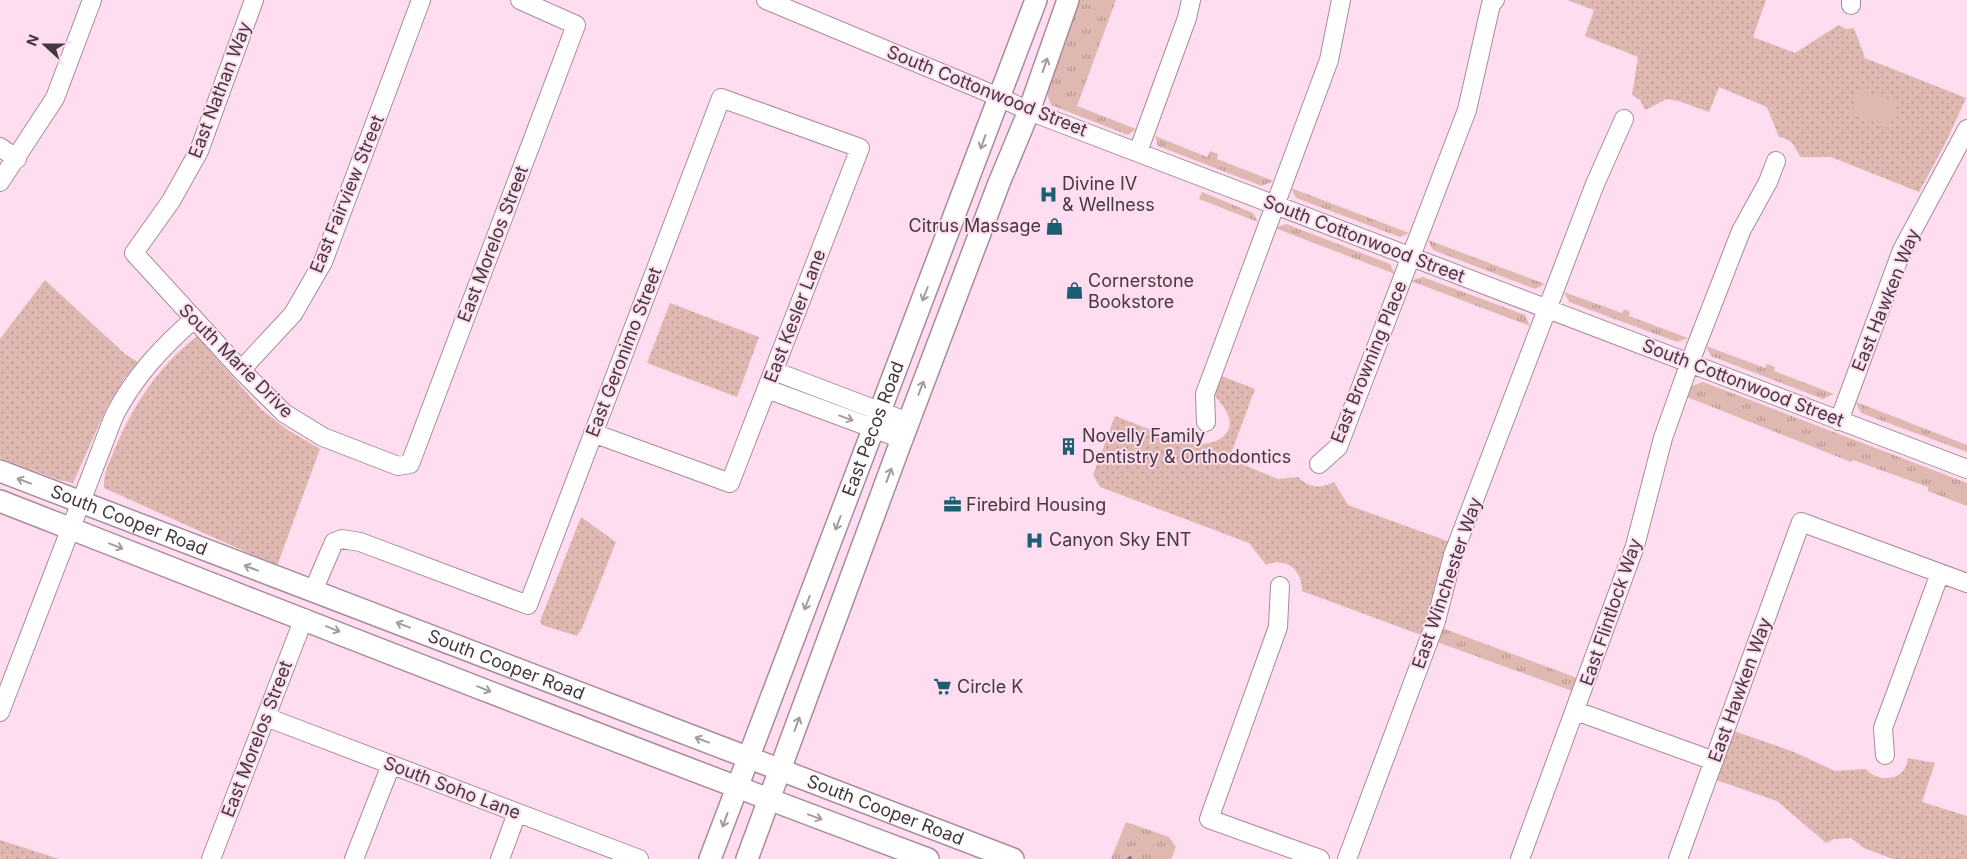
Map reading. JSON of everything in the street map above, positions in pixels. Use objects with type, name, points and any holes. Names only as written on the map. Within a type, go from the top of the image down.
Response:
[{"type":"main road","name":"East Pecos Road","points":[[710,859],[1036,0]]},
{"type":"main road","name":"East Pecos Road","points":[[747,859],[905,430],[1029,111],[1068,0]]},
{"type":"main road","name":"South Cooper Road","points":[[0,471],[1013,859]]},
{"type":"main road","name":"South Cooper Road","points":[[0,501],[304,618],[606,739],[928,859]]},
{"type":"street","points":[[0,182],[17,159],[55,98],[92,0]]},
{"type":"street","name":"East Nathan Way","points":[[134,253],[171,201],[199,152],[254,0]]},
{"type":"street","name":"East Fairview Street","points":[[240,370],[293,314],[324,262],[421,0]]},
{"type":"street","name":"East Morelos Street","points":[[410,464],[576,25],[520,0]]},
{"type":"street","name":"South Cottonwood Street","points":[[766,0],[999,96],[1029,111],[1967,469]]},
{"type":"street","points":[[1138,152],[1187,18],[1191,0]]},
{"type":"street","points":[[1206,422],[1205,394],[1329,60],[1341,0]]},
{"type":"street","name":"East Browning Place","points":[[1319,464],[1338,447],[1467,110],[1491,4],[1495,0]]},
{"type":"street","name":"East Kesler Lane","points":[[593,433],[730,483],[860,148],[721,98]]},
{"type":"street","name":"East Geronimo Street","points":[[313,591],[334,542],[342,539],[360,542],[528,606],[721,98]]},
{"type":"street","name":"East Winchester Way","points":[[1347,859],[1436,621],[1454,555],[1595,184],[1624,119]]},
{"type":"street","name":"East Hawken Way","points":[[1839,421],[1902,250],[1967,129]]},
{"type":"street","points":[[0,147],[17,159]]},
{"type":"street","name":"East Flintlock Way","points":[[1520,859],[1576,711],[1635,546],[1663,438],[1690,362],[1740,231],[1768,182],[1776,161]]},
{"type":"street","name":"South Marie Drive","points":[[134,253],[240,370],[284,413],[323,438],[398,466],[410,464]]},
{"type":"street","points":[[0,712],[80,503],[122,400],[157,353],[194,319]]},
{"type":"street","points":[[774,371],[830,392],[878,420]]},
{"type":"street","points":[[805,402],[811,385]]},
{"type":"street","points":[[767,388],[823,409],[878,420],[905,430]]},
{"type":"street","points":[[823,409],[830,392]]},
{"type":"street","name":"East Hawken Way","points":[[1678,859],[1801,522],[1940,572]]},
{"type":"street","points":[[1885,755],[1883,728],[1940,572],[1967,583]]},
{"type":"street","points":[[1280,586],[1278,627],[1209,819],[1320,859]]},
{"type":"street","name":"East Morelos Street","points":[[211,859],[304,618]]},
{"type":"street","points":[[1576,711],[1714,761]]},
{"type":"street","name":"South Soho Lane","points":[[266,717],[639,859]]},
{"type":"street","points":[[354,859],[391,765]]},
{"type":"street","points":[[500,859],[517,813]]},
{"type":"green space","points":[[1078,0],[1116,0],[1077,106],[1136,129],[1128,135],[1051,105],[1045,88]]},
{"type":"green space","points":[[1567,0],[1766,0],[1753,37],[1795,53],[1839,25],[1846,29],[1854,28],[1865,58],[1966,98],[1946,142],[1919,192],[1831,157],[1800,157],[1787,139],[1779,137],[1767,107],[1719,87],[1709,112],[1679,101],[1667,99],[1645,110],[1640,100],[1632,95],[1638,57],[1585,36],[1594,10]]},
{"type":"green space","points":[[1859,89],[1898,103],[1889,128],[1850,113]]},
{"type":"green space","points":[[1155,136],[1207,157],[1210,151],[1218,154],[1217,159],[1273,181],[1262,186],[1158,146]]},
{"type":"green space","points":[[1291,188],[1409,233],[1400,237],[1296,198]]},
{"type":"green space","points":[[1202,192],[1253,213],[1258,222],[1199,199]]},
{"type":"green space","points":[[1286,224],[1390,264],[1395,274],[1275,228]]},
{"type":"green space","points":[[1428,240],[1545,284],[1535,289],[1433,250]]},
{"type":"green space","points":[[1423,277],[1525,315],[1530,326],[1411,281]]},
{"type":"green space","points":[[45,280],[125,354],[138,362],[124,379],[107,407],[73,483],[59,480],[0,458],[0,339]]},
{"type":"green space","points":[[1564,292],[1622,313],[1624,309],[1630,312],[1629,316],[1688,338],[1677,342],[1569,302]]},
{"type":"green space","points":[[670,303],[759,337],[737,397],[647,363]]},
{"type":"green space","points":[[197,336],[262,410],[288,430],[320,449],[277,566],[104,488],[105,474],[110,460],[121,434],[138,403],[170,361]]},
{"type":"green space","points":[[1706,346],[1765,368],[1767,364],[1775,367],[1774,371],[1834,394],[1823,399],[1711,356]]},
{"type":"green space","points":[[1219,375],[1255,389],[1229,459],[1278,479],[1298,477],[1306,483],[1315,486],[1324,486],[1334,482],[1348,505],[1450,542],[1421,635],[1302,591],[1300,577],[1292,567],[1280,562],[1266,565],[1249,543],[1100,487],[1093,475],[1115,416],[1169,437],[1184,430],[1198,444],[1217,441],[1227,433],[1230,422],[1228,415],[1215,395]]},
{"type":"green space","points":[[1703,382],[1967,483],[1967,506],[1928,491],[1928,487],[1853,460],[1851,462],[1687,397],[1691,386]]},
{"type":"green space","points":[[1856,402],[1967,445],[1967,452],[1861,413]]},
{"type":"green space","points":[[581,517],[616,542],[582,628],[577,636],[542,625],[540,621]]},
{"type":"green space","points":[[1442,628],[1577,678],[1572,691],[1437,642]]},
{"type":"green space","points":[[1734,731],[1794,752],[1835,771],[1866,769],[1878,777],[1891,778],[1902,772],[1908,758],[1935,763],[1922,802],[1967,816],[1967,859],[1893,859],[1864,848],[1851,838],[1834,839],[1826,843],[1777,801],[1716,780]]},
{"type":"green space","points":[[1126,822],[1169,837],[1176,847],[1171,859],[1111,859]]},
{"type":"green space","points":[[0,840],[59,859],[0,859]]},
{"type":"place","name":"Divine IV & Wellness","points":[[1048,194]]},
{"type":"place","name":"Citrus Massage","points":[[1055,226]]},
{"type":"place","name":"Cornerstone Bookstore","points":[[1074,291]]},
{"type":"place","name":"Novelly Family Dentistry & Orthodontics","points":[[1068,446]]},
{"type":"place","name":"Firebird Housing","points":[[952,505]]},
{"type":"place","name":"Canyon Sky ENT","points":[[1035,540]]},
{"type":"place","name":"Circle K","points":[[943,687]]}]
